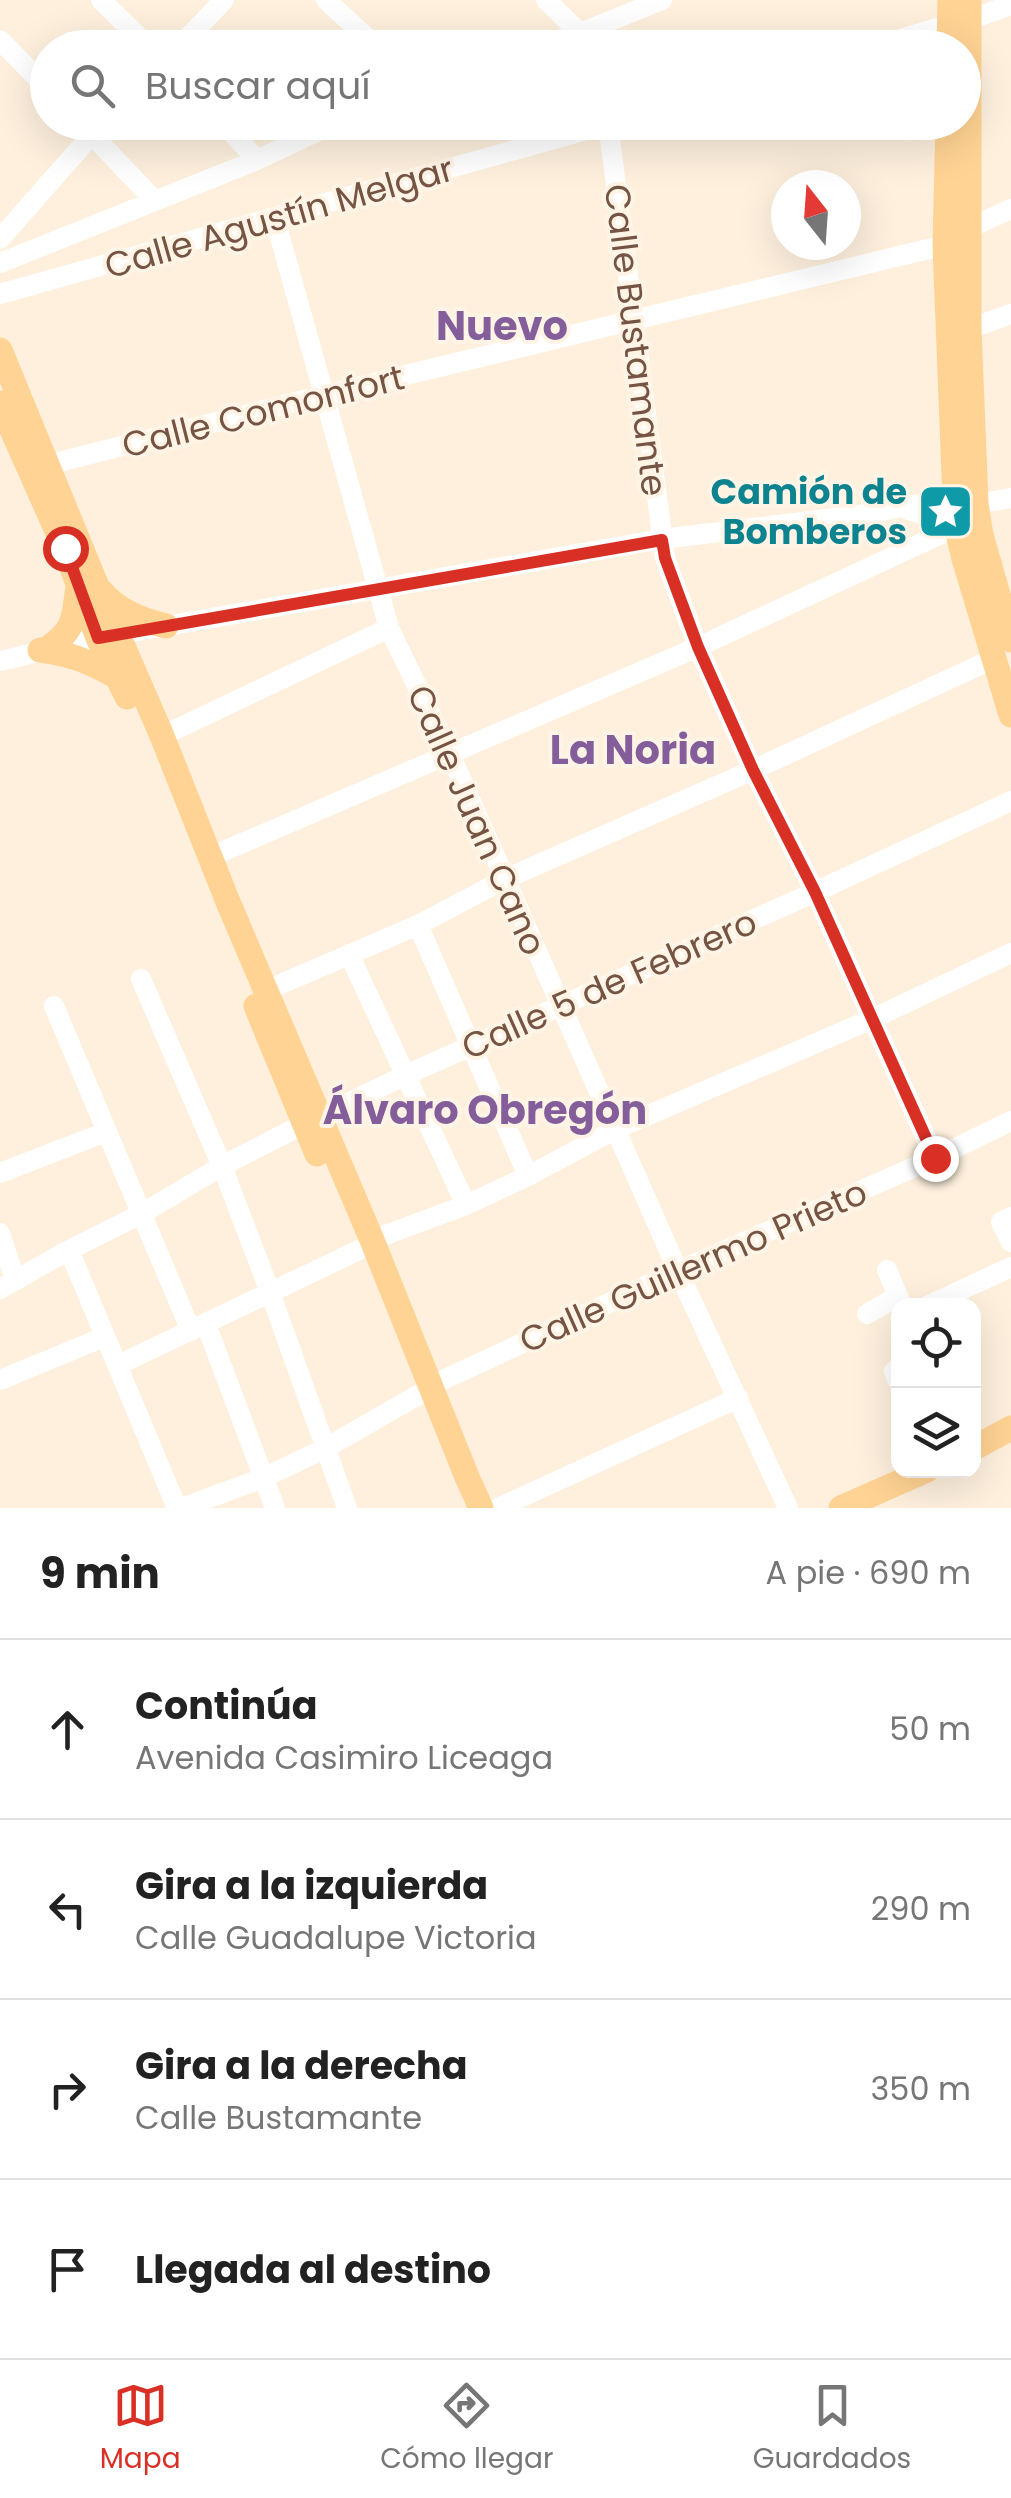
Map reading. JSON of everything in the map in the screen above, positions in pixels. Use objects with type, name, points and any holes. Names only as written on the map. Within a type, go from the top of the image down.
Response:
[{"type":"main road","points":[[948,140],[945,245],[969,509]]},
{"type":"main road","points":[[964,140],[969,228],[969,509],[964,559],[1003,649],[1011,715]]},
{"type":"main road","points":[[0,350],[48,465],[87,585],[108,636],[162,736],[267,990],[312,1121]]},
{"type":"main road","points":[[0,404],[65,548],[87,585],[142,620],[166,626]]},
{"type":"main road","points":[[43,650],[63,638],[72,625],[87,585]]},
{"type":"main road","points":[[108,636],[118,678],[144,732],[200,873],[365,1245],[424,1390],[464,1508]]},
{"type":"main road","points":[[43,650],[83,659],[118,678]]},
{"type":"main road","points":[[424,1390],[482,1508]]},
{"type":"main road","points":[[981,1444],[1011,1428]]},
{"type":"main road","points":[[841,1508],[909,1478]]},
{"type":"street","points":[[101,0],[132,30]]},
{"type":"street","points":[[195,30],[224,0]]},
{"type":"street","points":[[326,0],[358,30]]},
{"type":"street","points":[[546,0],[576,30]]},
{"type":"street","points":[[590,30],[662,0]]},
{"type":"street","points":[[923,30],[1011,5]]},
{"type":"street","points":[[0,40],[30,71]]},
{"type":"street","points":[[0,238],[80,140]]},
{"type":"street","points":[[104,140],[154,201]]},
{"type":"street","points":[[239,140],[257,160]]},
{"type":"street","points":[[0,263],[300,140]]},
{"type":"street","name":"Calle Agustín Melgar","points":[[0,294],[554,140]]},
{"type":"street","name":"Calle Bustamante","points":[[613,140],[632,322],[665,558],[698,647],[753,770],[815,892],[935,1158]]},
{"type":"street","points":[[969,228],[1011,209]]},
{"type":"street","name":"Calle Juan Cano","points":[[274,219],[388,628],[450,754],[678,1271],[788,1508]]},
{"type":"street","name":"Calle Comonfort","points":[[48,465],[945,245]]},
{"type":"street","points":[[969,329],[1011,314]]},
{"type":"street","points":[[210,857],[698,647],[969,509],[1011,498]]},
{"type":"street","points":[[0,661],[108,636],[662,540],[902,507],[969,509]]},
{"type":"street","points":[[162,736],[388,628]]},
{"type":"street","points":[[267,990],[418,925],[505,878],[753,770],[1003,649]]},
{"type":"street","name":"Calle 5 de Febrero","points":[[7,1285],[222,1166],[406,1075],[1011,801]]},
{"type":"street","points":[[418,925],[528,1176]]},
{"type":"street","points":[[118,1365],[365,1245],[528,1176],[616,1129],[872,1019],[1011,953]]},
{"type":"street","points":[[349,954],[466,1205]]},
{"type":"street","points":[[141,979],[222,1166],[347,1508]]},
{"type":"street","points":[[54,1006],[141,1214],[199,1328],[274,1508]]},
{"type":"street","name":"Calle Guillermo Prieto","points":[[180,1508],[263,1478],[424,1390],[1011,1121]]},
{"type":"street","points":[[0,1173],[106,1132]]},
{"type":"street","points":[[1006,1219],[1011,1242]]},
{"type":"street","points":[[0,1233],[7,1285]]},
{"type":"street","points":[[69,1250],[180,1508]]},
{"type":"street","points":[[945,1298],[1011,1267]]},
{"type":"street","points":[[887,1270],[899,1298]]},
{"type":"street","points":[[867,1314],[891,1305]]},
{"type":"street","points":[[0,1380],[104,1337]]},
{"type":"street","points":[[498,1508],[738,1398]]},
{"type":"place","name":"Camión de Bomberos","points":[[946,511]]},
{"type":"district","name":"Nuevo","points":[[502,326]]},
{"type":"district","name":"La Noria","points":[[633,750]]},
{"type":"district","name":"Álvaro Obregón","points":[[485,1110]]},
{"type":"route","points":[[65,548],[98,638],[662,540],[698,647],[753,770],[815,892],[935,1158]]}]
